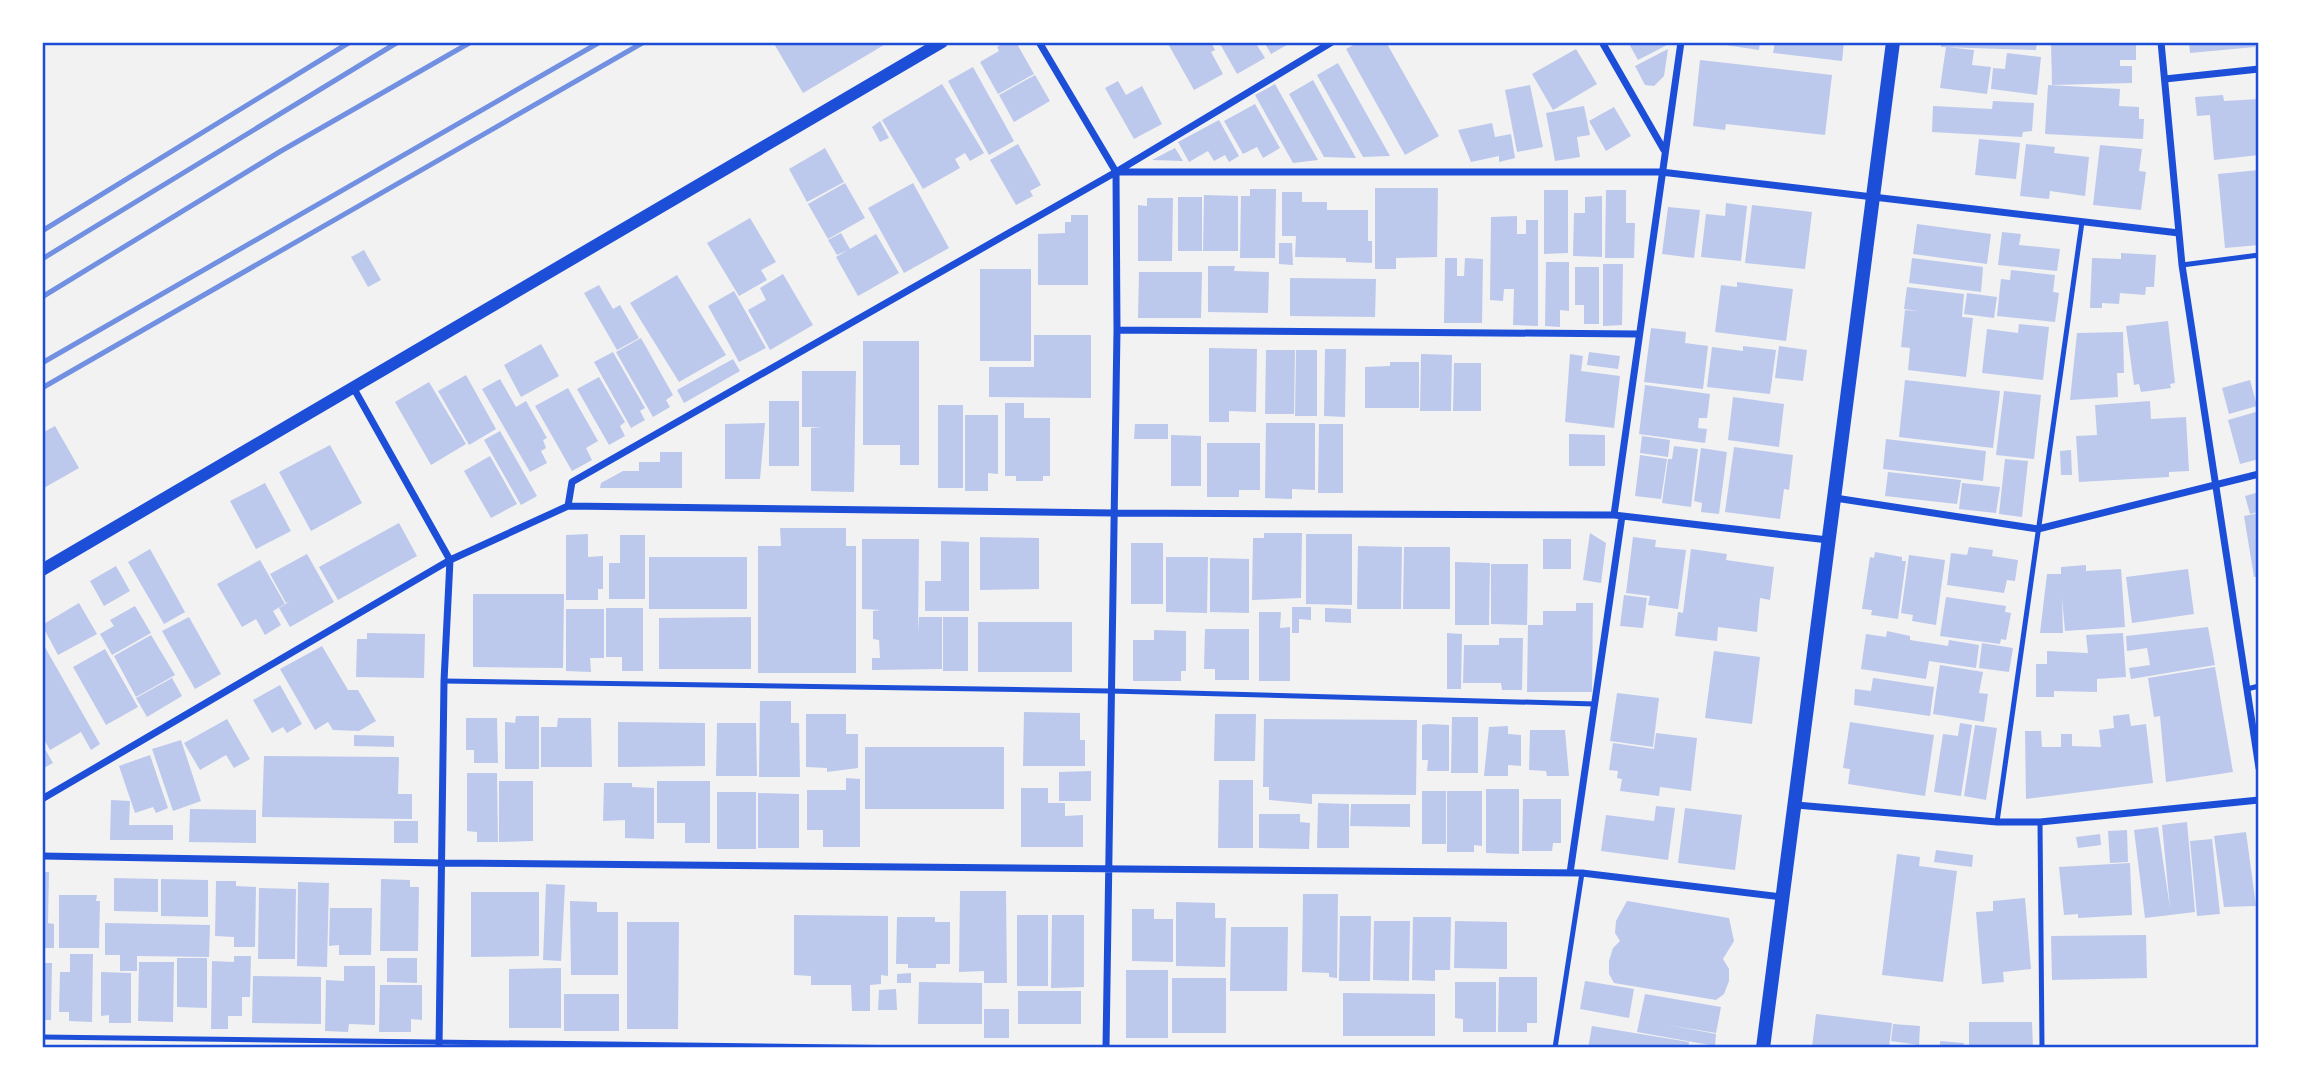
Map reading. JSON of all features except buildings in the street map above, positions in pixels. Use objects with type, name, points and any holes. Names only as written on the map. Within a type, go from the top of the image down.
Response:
[{"type":"main road","points":[[1763,1048],[1893,42]]},
{"type":"street","points":[[42,570],[942,42]]},
{"type":"street","points":[[1039,42],[1116,172],[1117,330],[1106,1048]]},
{"type":"street","points":[[568,506],[572,482],[1116,172],[1332,42]]},
{"type":"street","points":[[1602,42],[1664,149]]},
{"type":"street","points":[[1570,873],[1595,705],[1639,334],[1681,42]]},
{"type":"street","points":[[2161,42],[2182,265],[2218,486],[2259,768]]},
{"type":"street","points":[[2165,79],[2259,68]]},
{"type":"street","points":[[1116,172],[1661,172],[2179,233]]},
{"type":"street","points":[[1117,330],[1639,334]]},
{"type":"street","points":[[353,387],[450,560],[444,681],[439,1045]]},
{"type":"street","points":[[1835,498],[2038,529],[2259,474]]},
{"type":"street","points":[[42,799],[450,560],[568,506],[1113,513],[1618,515],[1829,540]]},
{"type":"street","points":[[1796,805],[1997,822],[2040,822],[2259,800]]},
{"type":"street","points":[[42,856],[443,863],[1582,873],[1783,897]]},
{"type":"lane","points":[[1997,822],[2082,222]]},
{"type":"lane","points":[[2182,265],[2259,256]]},
{"type":"lane","points":[[444,681],[1110,691],[1595,705]]},
{"type":"lane","points":[[2247,688],[2259,686]]},
{"type":"lane","points":[[2040,822],[2042,1048]]},
{"type":"lane","points":[[1555,1048],[1582,873]]},
{"type":"lane","points":[[42,1037],[439,1045],[917,1048]]},
{"type":"railway","points":[[42,231],[350,42]]},
{"type":"railway","points":[[42,259],[398,42]]},
{"type":"railway","points":[[42,297],[281,151],[471,42]]},
{"type":"railway","points":[[42,363],[600,42]]},
{"type":"railway","points":[[42,388],[644,42]]}]
